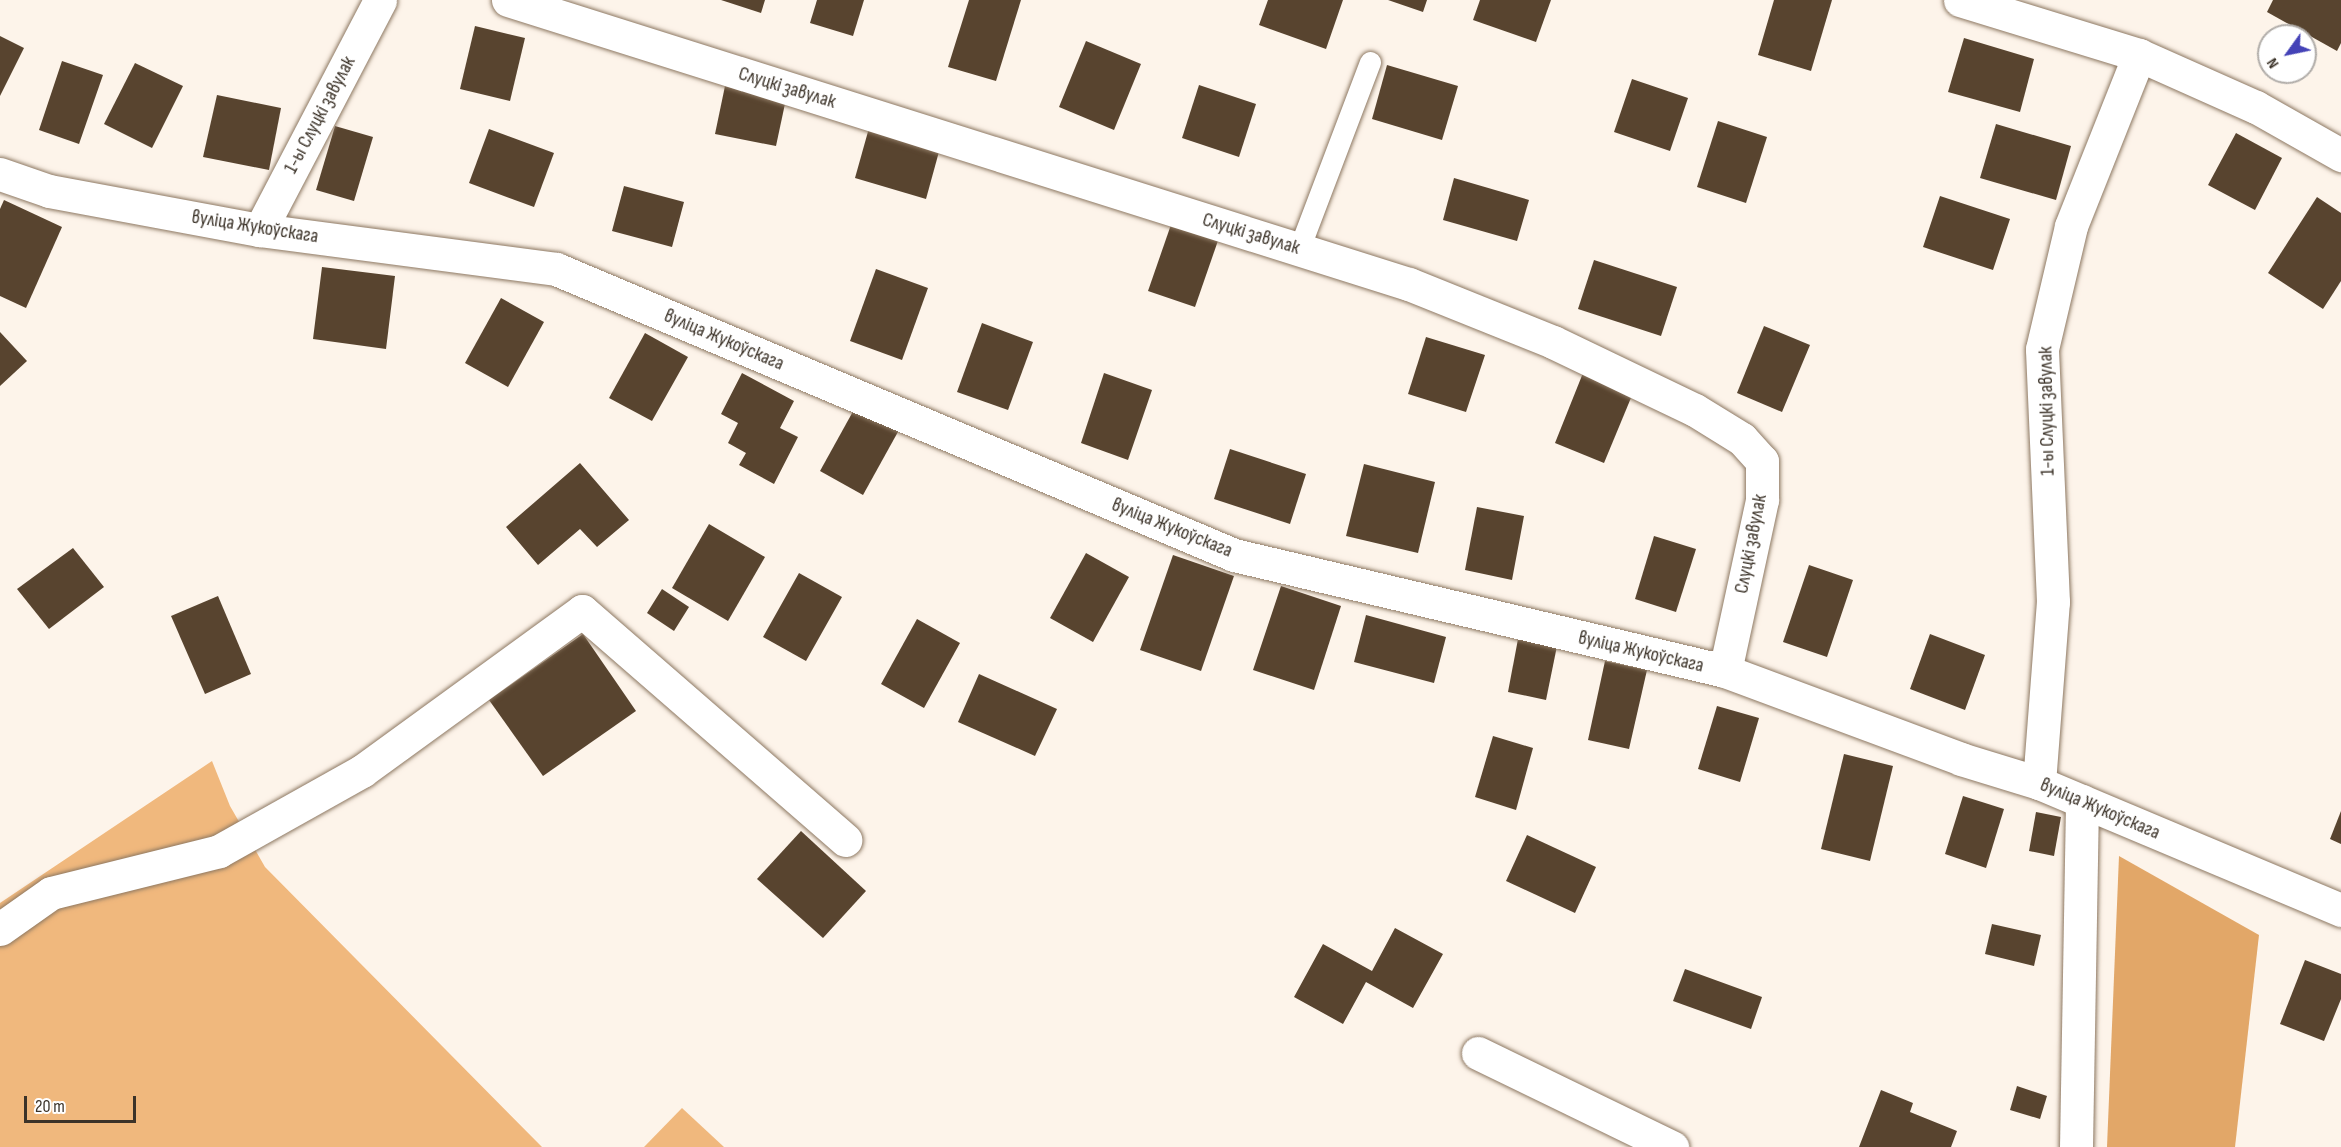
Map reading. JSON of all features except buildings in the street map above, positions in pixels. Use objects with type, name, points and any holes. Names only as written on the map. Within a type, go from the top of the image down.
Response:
[{"type":"street","name":"1-ы Слуцкі завулак","points":[[260,230],[380,0]]},
{"type":"street","name":"Слуцкі завулак","points":[[508,0],[1409,284],[1553,342],[1695,410],[1742,439],[1762,461],[1762,500],[1725,672]]},
{"type":"street","points":[[1960,0],[2139,55],[2256,107],[2341,155]]},
{"type":"street","name":"1-ы Слуцкі завулак","points":[[2039,783],[2054,603],[2042,350],[2071,226],[2139,55]]},
{"type":"street","name":"вуліца Жукоўскага","points":[[0,174],[49,191],[260,230],[556,269],[1234,555],[1725,672],[1961,759],[2039,783],[2341,910]]},
{"type":"street","points":[[0,929],[51,892],[219,851],[362,771],[582,611],[845,840]]},
{"type":"street","points":[[2076,1147],[2082,801]]},
{"type":"street","points":[[1478,1053],[1671,1147]]},
{"type":"lane","points":[[1299,249],[1370,62]]},
{"type":"shaded area","points":[[212,761],[230,806],[265,867],[542,1147],[0,1147],[0,903]]},
{"type":"shaded area","points":[[2119,856],[2259,935],[2235,1147],[2107,1147]]},
{"type":"shaded area","points":[[682,1108],[724,1147],[644,1147]]}]
